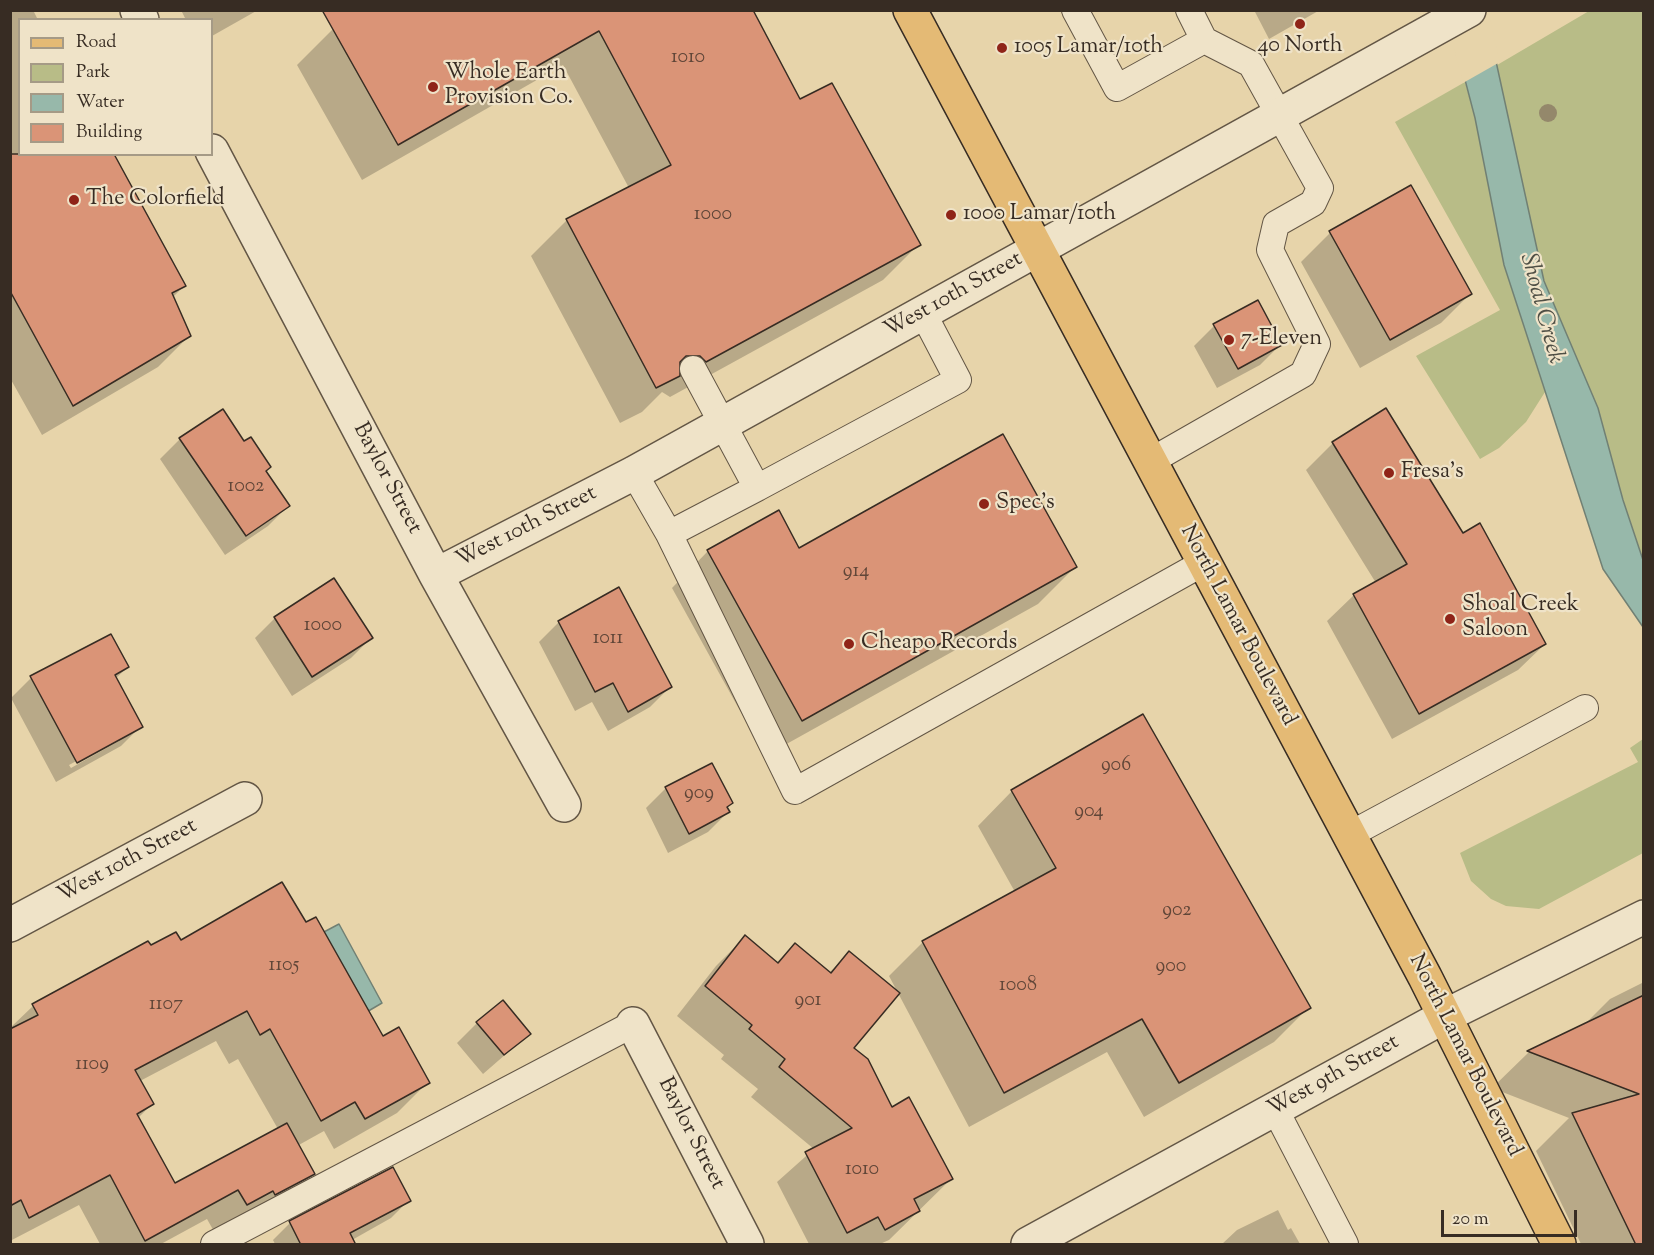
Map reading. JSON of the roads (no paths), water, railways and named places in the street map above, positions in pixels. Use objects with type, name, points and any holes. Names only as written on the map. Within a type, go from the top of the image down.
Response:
[{"type":"main road","name":"North Lamar Boulevard","points":[[910,10],[1036,251],[1445,1016],[1559,1245]]},
{"type":"street","name":"West 10th Street","points":[[436,575],[634,473],[1469,10]]},
{"type":"street","name":"Baylor Street","points":[[213,153],[436,575],[564,805]]},
{"type":"street","name":"West 10th Street","points":[[10,925],[245,799]]},
{"type":"street","name":"West 9th Street","points":[[1028,1245],[1445,1016],[1644,917]]},
{"type":"street","name":"Baylor Street","points":[[633,1024],[747,1245]]},
{"type":"lane","points":[[1075,10],[1118,88],[1204,40]]},
{"type":"lane","points":[[1149,462],[1304,374],[1317,344],[1270,250],[1276,224],[1314,203],[1320,188],[1251,64],[1204,40],[1189,10]]},
{"type":"lane","points":[[669,534],[958,380],[923,313]]},
{"type":"lane","points":[[693,369],[757,488]]},
{"type":"lane","points":[[634,473],[669,534],[795,791],[1203,563]]},
{"type":"lane","points":[[1349,835],[1585,708]]},
{"type":"lane","points":[[214,1245],[633,1024]]},
{"type":"lane","points":[[1275,1109],[1345,1245]]},
{"type":"water","name":"Shoal Creek","points":[[1447,11],[1485,11],[1544,281],[1598,408],[1623,500],[1643,560],[1643,627],[1603,569],[1504,265],[1475,118]]},
{"type":"water","points":[[339,924],[382,1003],[365,1013],[322,933]]},
{"type":"place","name":"40 North","points":[[1300,24]]},
{"type":"place","name":"1005 Lamar/10th","points":[[1002,48]]},
{"type":"place","name":"Whole Earth Provision Co.","points":[[433,87]]},
{"type":"place","name":"The Colorfield","points":[[74,200]]},
{"type":"place","name":"1000 Lamar/10th","points":[[951,215]]},
{"type":"place","name":"7-Eleven","points":[[1229,340]]},
{"type":"place","name":"Fresa's","points":[[1389,473]]},
{"type":"place","name":"Spec's","points":[[984,504]]},
{"type":"place","name":"Shoal Creek Saloon","points":[[1450,619]]},
{"type":"place","name":"Cheapo Records","points":[[849,644]]}]
